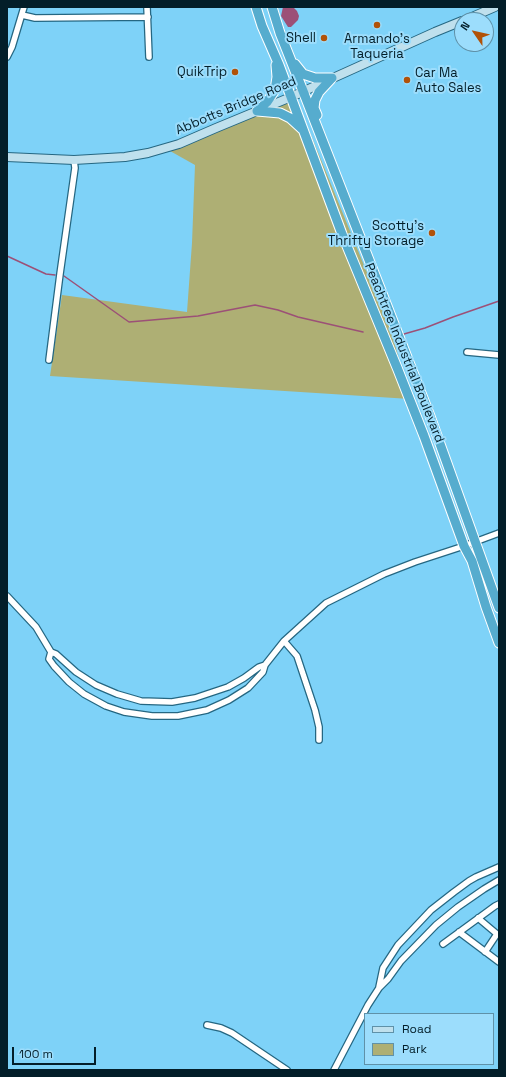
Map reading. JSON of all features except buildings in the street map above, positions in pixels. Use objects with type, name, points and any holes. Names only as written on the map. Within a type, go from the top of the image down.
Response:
[{"type":"highway","name":"Peachtree Industrial Boulevard","points":[[256,7],[342,234],[407,392],[464,546],[472,561],[499,643]]},
{"type":"highway","name":"Peachtree Industrial Boulevard","points":[[272,7],[280,33],[430,416],[499,608]]},
{"type":"highway","points":[[257,111],[267,102],[275,90],[277,77],[275,56]]},
{"type":"highway","points":[[290,56],[303,74],[315,78],[332,78]]},
{"type":"highway","points":[[320,136],[319,122],[314,108],[315,100],[319,92],[332,78]]},
{"type":"highway","points":[[257,111],[280,113],[290,118],[304,132]]},
{"type":"main road","points":[[483,12],[495,7]]},
{"type":"main road","name":"Abbotts Bridge Road","points":[[7,157],[74,160],[124,157],[148,153],[184,142],[291,97],[454,24]]},
{"type":"street","points":[[7,57],[12,47],[24,7]]},
{"type":"street","points":[[147,7],[149,57]]},
{"type":"street","points":[[22,14],[35,18],[148,17]]},
{"type":"street","points":[[49,360],[75,168],[74,160]]},
{"type":"street","points":[[467,352],[499,354]]},
{"type":"street","points":[[51,652],[50,659],[54,666],[69,682],[84,694],[106,706],[124,712],[152,716],[178,716],[207,710],[230,700],[248,688],[263,672],[265,665],[284,641],[326,604],[384,574],[499,533]]},
{"type":"street","points":[[7,596],[36,627],[51,652],[56,654],[76,672],[96,685],[117,694],[141,701],[172,702],[195,698],[228,687],[259,667],[265,665]]},
{"type":"street","points":[[284,641],[297,656],[320,727],[319,740]]},
{"type":"street","points":[[379,988],[383,968],[398,945],[431,910],[469,881],[499,867]]},
{"type":"street","points":[[334,1070],[368,1004],[401,961],[436,925],[474,895],[499,880]]},
{"type":"street","points":[[443,944],[499,904]]},
{"type":"street","points":[[478,918],[498,935],[485,952]]},
{"type":"street","points":[[459,932],[499,962]]},
{"type":"street","points":[[207,1025],[221,1028],[232,1033],[287,1070]]},
{"type":"green space","points":[[295,96],[392,334],[410,399],[50,376],[62,295],[187,312],[192,243],[195,165],[163,147]]},
{"type":"shaded area","points":[[283,7],[293,7],[299,16],[298,20],[291,27],[288,27],[281,16]]},
{"type":"waterway","points":[[7,256],[46,274],[55,275]]},
{"type":"waterway","points":[[64,276],[129,322],[198,316],[255,305],[278,310],[298,317],[363,332]]},
{"type":"waterway","points":[[404,334],[425,328],[499,301]]},
{"type":"place","name":"Armando's Taqueria","points":[[377,25]]},
{"type":"place","name":"Shell","points":[[324,38]]},
{"type":"place","name":"QuikTrip","points":[[235,72]]},
{"type":"place","name":"Car Ma Auto Sales","points":[[407,80]]},
{"type":"place","name":"Scotty's Thrifty Storage","points":[[432,233]]}]
